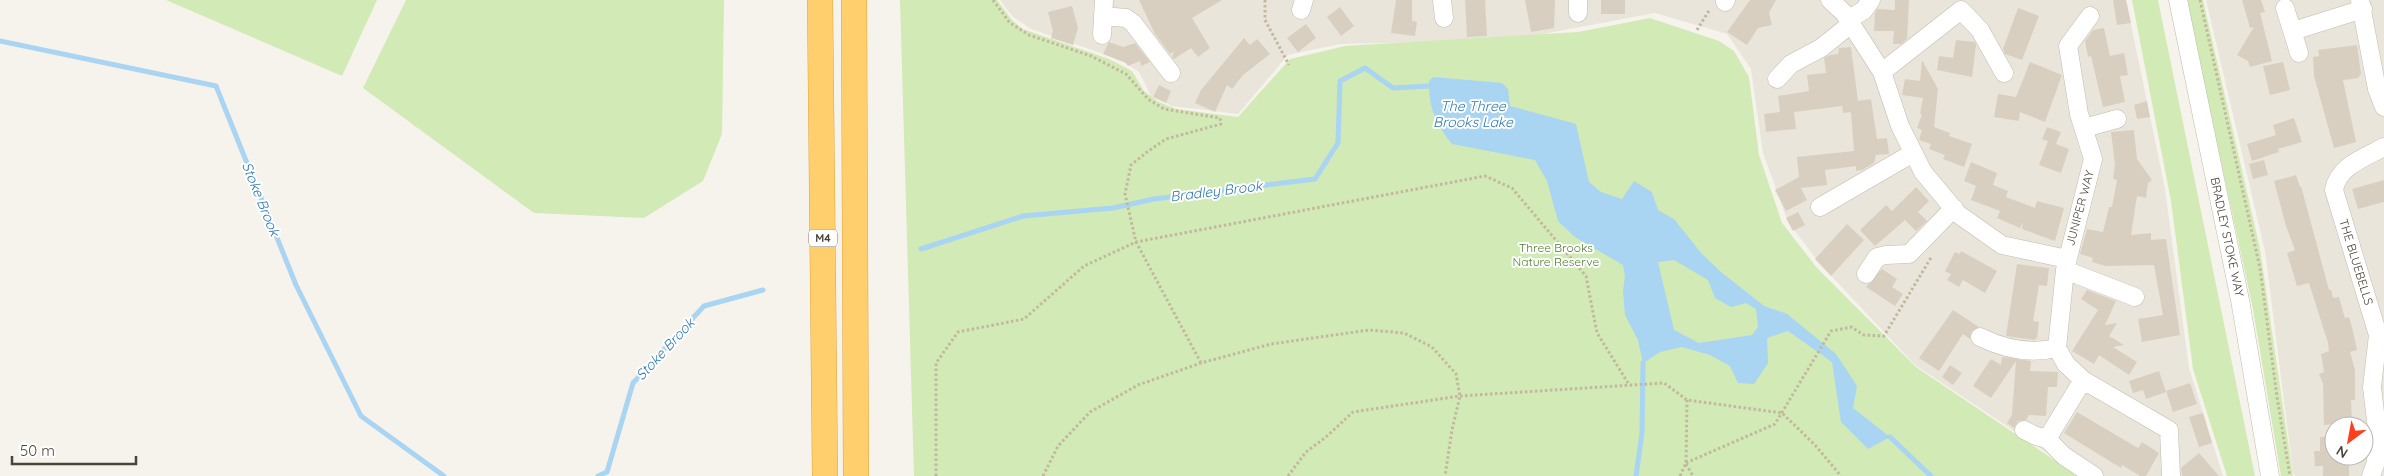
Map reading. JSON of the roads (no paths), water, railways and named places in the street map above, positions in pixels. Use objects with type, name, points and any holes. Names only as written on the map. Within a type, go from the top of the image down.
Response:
[{"type":"highway","name":"M4","points":[[820,0],[825,476]]},
{"type":"highway","name":"M4","points":[[854,0],[856,476]]},
{"type":"street","points":[[1442,0],[1444,18]]},
{"type":"street","name":"JUNIPER WAY","points":[[1830,0],[1850,22],[1882,72],[1900,126],[1923,172],[1954,208],[2002,245],[2066,265],[2136,297]]},
{"type":"street","points":[[1777,79],[1791,64],[1821,48],[1864,10],[1871,0]]},
{"type":"street","name":"BRADLEY STOKE WAY","points":[[2178,0],[2240,300],[2270,476]]},
{"type":"street","points":[[1882,72],[1963,5],[1980,30],[2004,73]]},
{"type":"street","points":[[2292,31],[2361,5],[2377,89],[2384,106]]},
{"type":"street","points":[[1102,35],[1103,8],[1133,23],[1170,73]]},
{"type":"street","points":[[2285,8],[2299,53]]},
{"type":"street","name":"JUNIPER WAY","points":[[2057,348],[2066,265],[2093,159],[2079,114],[2068,46],[2090,16]]},
{"type":"street","points":[[2084,128],[2117,119]]},
{"type":"street","name":"THE BLUEBELLS","points":[[2377,467],[2377,429],[2372,387],[2378,336],[2334,190],[2336,179],[2342,170],[2384,147]]},
{"type":"street","points":[[1820,208],[1913,153]]},
{"type":"street","points":[[1866,274],[1877,257],[1909,254],[1954,208]]},
{"type":"street","points":[[1980,337],[2014,349],[2035,352],[2057,348],[2066,364],[2083,380],[2169,430],[2171,476]]},
{"type":"street","points":[[2047,439],[2083,380]]},
{"type":"street","points":[[2024,430],[2047,439],[2064,456],[2094,476]]},
{"type":"water","name":"The Three Brooks Lake","points":[[1433,77],[1502,83],[1508,89],[1510,106],[1576,124],[1589,182],[1601,192],[1622,199],[1634,181],[1652,192],[1658,210],[1674,219],[1702,254],[1721,272],[1764,306],[1787,314],[1836,354],[1857,386],[1853,408],[1890,437],[1868,449],[1841,422],[1832,362],[1788,331],[1767,338],[1768,363],[1754,384],[1738,383],[1730,366],[1710,355],[1682,347],[1660,352],[1643,363],[1638,340],[1625,315],[1623,291],[1625,276],[1623,265],[1575,237],[1558,221],[1547,181],[1535,160],[1452,144],[1434,115],[1430,99],[1429,81]],"holes":[[[1674,260],[1708,280],[1715,298],[1731,307],[1746,303],[1756,309],[1758,327],[1752,335],[1699,343],[1674,330],[1658,262]]]},
{"type":"waterway","name":"Stoke Brook","points":[[0,41],[216,86],[296,285],[361,416],[444,476]]},
{"type":"waterway","name":"Bradley Brook","points":[[921,249],[1023,216],[1113,208],[1154,199],[1315,179],[1338,143],[1340,81],[1365,68],[1393,88],[1429,86]]},
{"type":"waterway","name":"Stoke Brook","points":[[598,476],[607,472],[633,383],[704,306],[763,290]]},
{"type":"waterway","points":[[1636,476],[1642,433],[1643,363]]},
{"type":"waterway","name":"Stoke Brook","points":[[1890,437],[1931,476]]},
{"type":"park label","name":"Three Brooks Nature Reserve","points":[[1556,255]]}]
